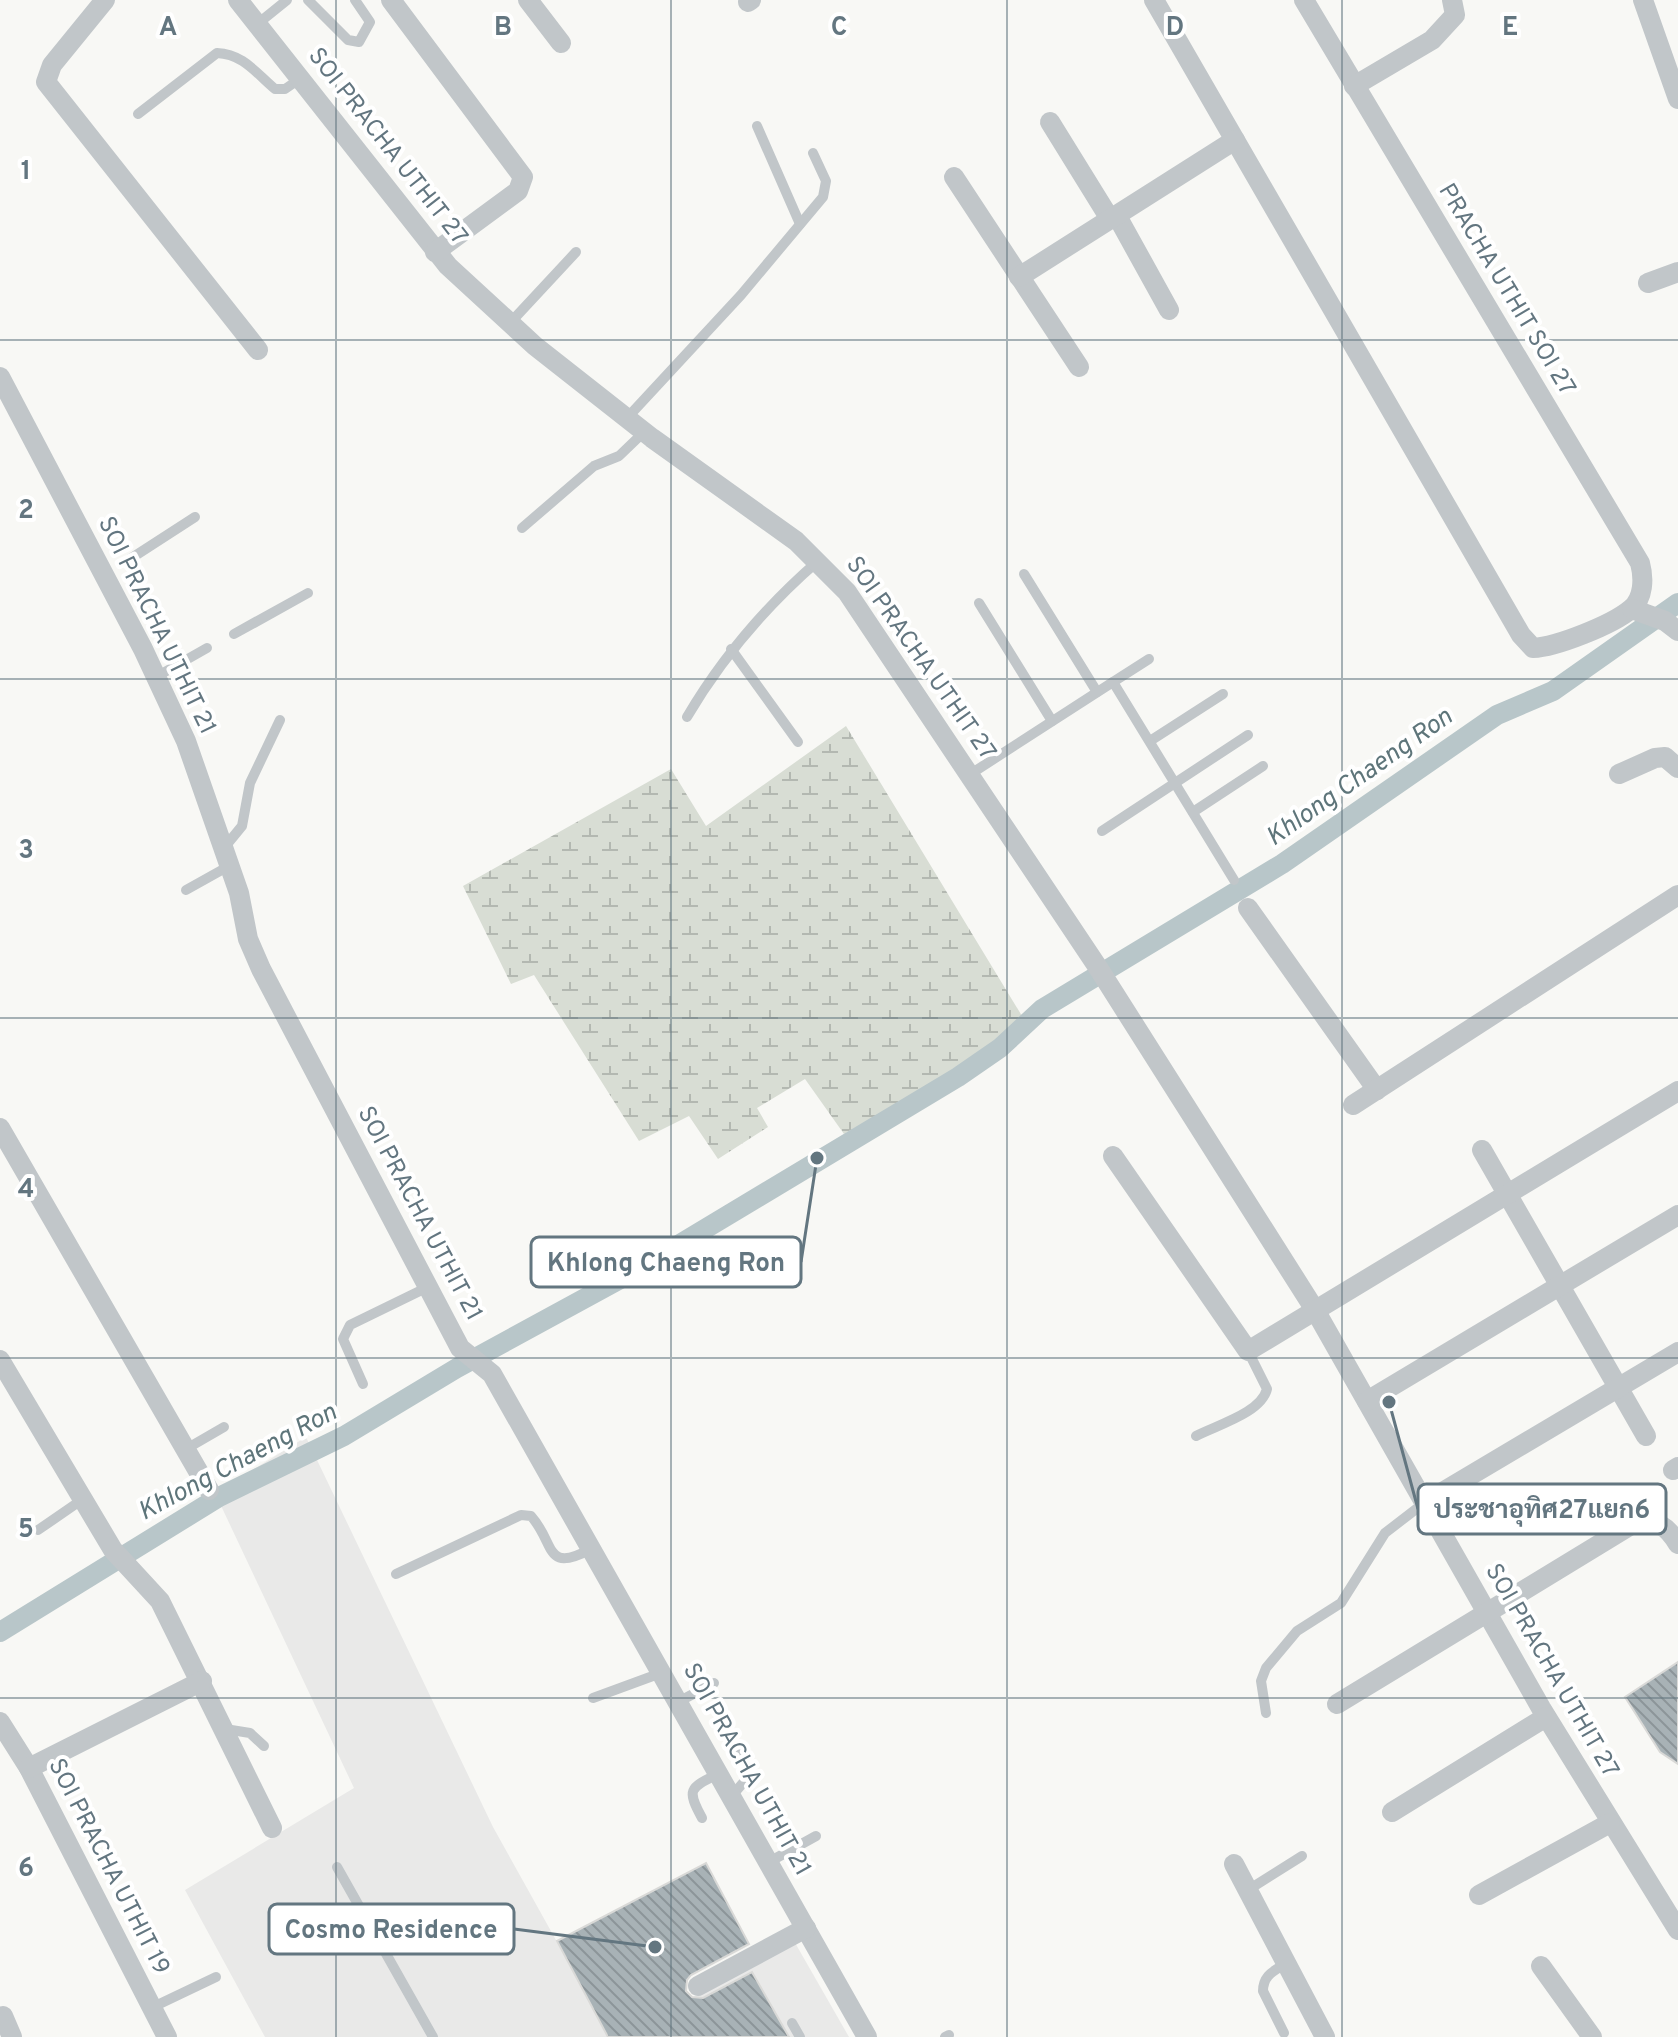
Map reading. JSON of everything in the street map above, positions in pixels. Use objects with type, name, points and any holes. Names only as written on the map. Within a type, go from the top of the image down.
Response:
[{"type":"street","points":[[105,0],[52,65],[46,82],[258,350]]},
{"type":"street","points":[[391,0],[523,177],[518,191],[435,252]]},
{"type":"street","points":[[528,0],[561,43]]},
{"type":"street","points":[[1154,0],[1521,635],[1533,648],[1555,647],[1637,610],[1678,631]]},
{"type":"street","name":"PRACHA UTHIT SOI 27","points":[[1304,0],[1640,563],[1641,591],[1637,610]]},
{"type":"street","points":[[1354,86],[1432,40],[1455,15],[1452,0]]},
{"type":"street","points":[[1643,0],[1678,99]]},
{"type":"street","name":"SOI PRACHA UTHIT 27","points":[[243,1],[256,25],[350,137],[435,252],[510,323],[644,432],[818,561],[847,592],[1101,972],[1315,1310],[1546,1717],[1678,1930]]},
{"type":"street","points":[[1050,122],[1114,218],[1169,310]]},
{"type":"street","points":[[1019,277],[1235,140]]},
{"type":"street","points":[[954,177],[1079,367]]},
{"type":"street","points":[[1648,283],[1678,272]]},
{"type":"street","name":"SOI PRACHA UTHIT 21","points":[[0,377],[110,573],[186,741],[227,857],[248,939],[261,969],[460,1348],[492,1374],[867,2037]]},
{"type":"street","points":[[1619,774],[1655,758],[1665,757],[1678,768]]},
{"type":"street","points":[[1353,1105],[1678,895]]},
{"type":"street","points":[[1248,908],[1377,1090]]},
{"type":"street","points":[[1113,1156],[1248,1351],[1678,1091]]},
{"type":"street","points":[[0,1128],[209,1490]]},
{"type":"street","points":[[1482,1150],[1646,1436]]},
{"type":"street","points":[[1367,1401],[1678,1215]]},
{"type":"street","points":[[1424,1503],[1678,1352]]},
{"type":"street","points":[[0,1360],[113,1550],[160,1601],[272,1828]]},
{"type":"street","points":[[1337,1704],[1488,1615],[1636,1522],[1652,1520],[1663,1525],[1678,1544]]},
{"type":"street","points":[[29,1768],[202,1681]]},
{"type":"street","points":[[1392,1812],[1546,1717]]},
{"type":"street","name":"SOI PRACHA UTHIT 19","points":[[0,1722],[29,1768],[166,2037]]},
{"type":"street","points":[[1479,1895],[1610,1823]]},
{"type":"street","points":[[1234,1864],[1325,2037]]},
{"type":"street","points":[[698,1986],[806,1928]]},
{"type":"street","points":[[1541,1966],[1592,2037]]},
{"type":"street","points":[[3,2016],[12,2037]]},
{"type":"lane","points":[[256,25],[287,0]]},
{"type":"lane","points":[[308,0],[348,40],[359,42],[370,22],[355,0]]},
{"type":"lane","points":[[138,114],[217,53],[231,53],[242,59],[275,89],[285,89],[301,78]]},
{"type":"lane","points":[[757,126],[800,224]]},
{"type":"lane","points":[[627,418],[741,295],[823,197],[823,170],[813,153]]},
{"type":"lane","points":[[510,323],[576,252]]},
{"type":"lane","points":[[522,528],[594,466],[619,456],[644,432]]},
{"type":"lane","points":[[127,561],[195,517]]},
{"type":"lane","points":[[687,717],[731,649],[781,593],[818,561]]},
{"type":"lane","points":[[1024,574],[1097,692]]},
{"type":"lane","points":[[234,634],[308,593]]},
{"type":"lane","points":[[979,603],[1052,721]]},
{"type":"lane","points":[[156,677],[207,648]]},
{"type":"lane","points":[[731,649],[798,742]]},
{"type":"lane","points":[[969,775],[1149,659]]},
{"type":"lane","points":[[1113,682],[1234,880]]},
{"type":"lane","points":[[1150,741],[1223,694]]},
{"type":"lane","points":[[186,890],[227,857],[242,826],[254,772],[280,720]]},
{"type":"lane","points":[[1102,831],[1248,735]]},
{"type":"lane","points":[[1193,812],[1263,766]]},
{"type":"lane","points":[[363,1384],[343,1339],[345,1331],[350,1325],[428,1287]]},
{"type":"lane","points":[[1196,1436],[1265,1398],[1267,1389],[1248,1351]]},
{"type":"lane","points":[[186,1449],[224,1427]]},
{"type":"lane","points":[[38,1530],[83,1499]]},
{"type":"lane","points":[[1266,1713],[1261,1681],[1266,1668],[1297,1631],[1341,1603],[1385,1533],[1424,1503]]},
{"type":"lane","points":[[396,1574],[521,1515],[531,1516],[551,1552],[560,1560],[569,1561],[591,1549]]},
{"type":"lane","points":[[593,1698],[661,1673]]},
{"type":"lane","points":[[678,1702],[714,1683]]},
{"type":"lane","points":[[721,1719],[748,1777],[731,1797]]},
{"type":"lane","points":[[225,1729],[250,1733],[264,1746]]},
{"type":"lane","points":[[702,1818],[691,1798],[692,1791],[718,1774]]},
{"type":"lane","points":[[769,1862],[816,1836]]},
{"type":"lane","points":[[1248,1890],[1302,1856]]},
{"type":"lane","points":[[337,1867],[433,2037]]},
{"type":"lane","points":[[1284,2033],[1263,1991],[1263,1983],[1267,1975],[1286,1963]]},
{"type":"lane","points":[[151,2008],[216,1977]]},
{"type":"lane","points":[[792,2023],[800,2037]]},
{"type":"shaded area","points":[[306,1437],[493,1827],[610,2037],[265,2037],[185,1890],[354,1788],[215,1493]]},
{"type":"shaded area","points":[[794,1941],[849,2037],[623,2037]]},
{"type":"green space","points":[[846,726],[1022,1016],[991,1050],[968,1067],[844,1134],[805,1079],[757,1108],[768,1127],[718,1159],[689,1116],[639,1141],[534,975],[511,984],[463,886],[671,769],[706,826]]},
{"type":"building","points":[[1678,1662],[1678,1764],[1660,1752],[1625,1697]]},
{"type":"building","points":[[706,1863],[749,1944],[691,1975],[686,1991],[692,1997],[703,1998],[752,1972],[789,2037],[608,2037],[557,1941]]},
{"type":"waterway","name":"Khlong Chaeng Ron","points":[[0,1632],[219,1497],[344,1436],[457,1368],[635,1271],[958,1077],[1000,1048],[1042,1009],[1282,864],[1497,715],[1553,691],[1678,603]]},
{"type":"place","name":"Khlong Chaeng Ron","points":[[817,1158]]},
{"type":"place","name":"ประชาอุทิศ27แยก6","points":[[1389,1402]]},
{"type":"place","name":"Cosmo Residence","points":[[655,1947]]}]
